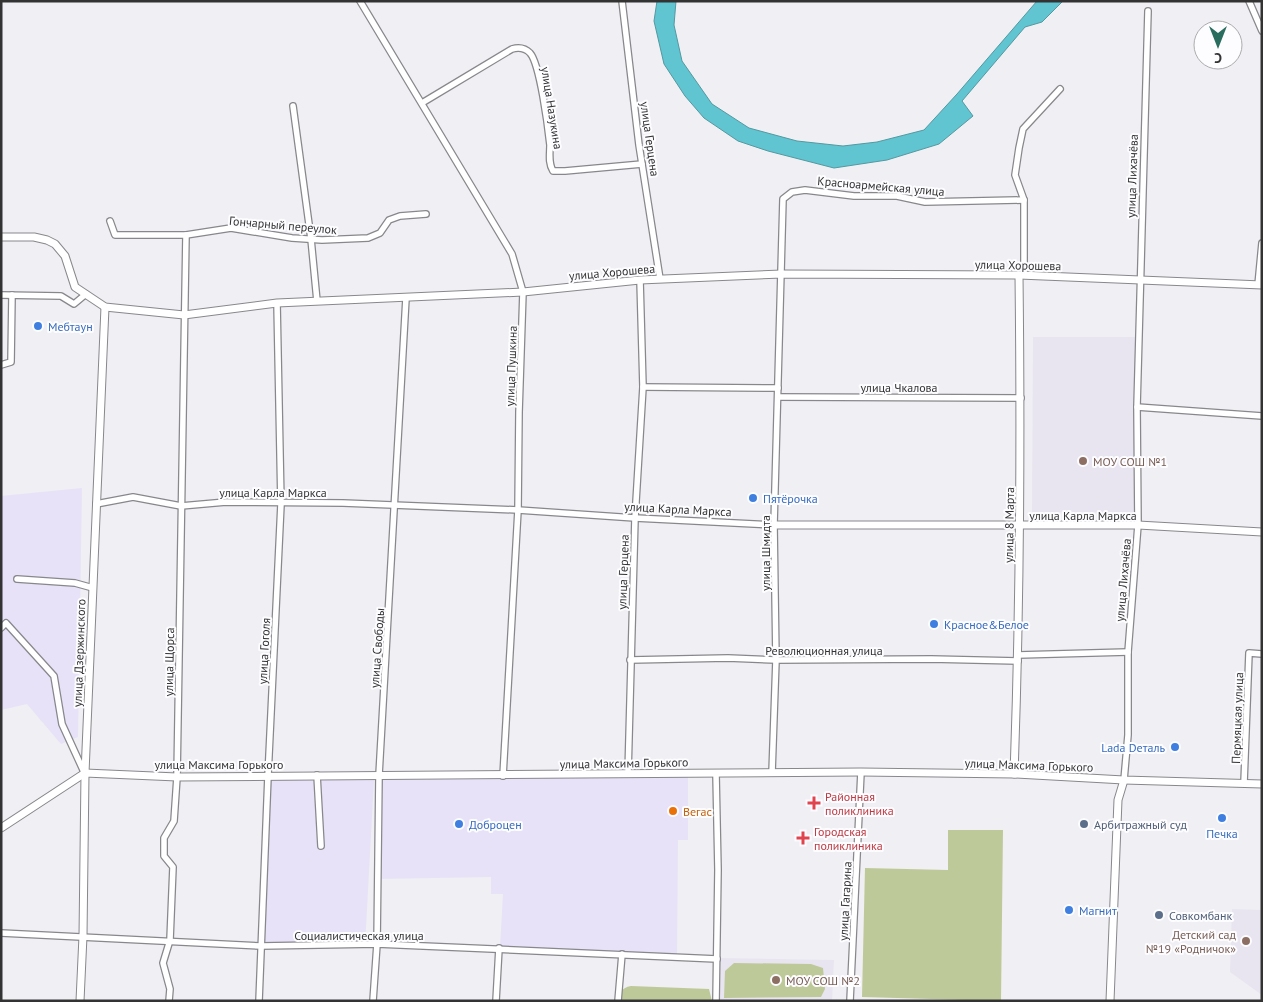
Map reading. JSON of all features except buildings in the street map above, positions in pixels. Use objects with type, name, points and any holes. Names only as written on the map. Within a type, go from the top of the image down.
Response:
[{"type":"street","name":"улица Пушкина","points":[[360,1],[512,254],[524,292],[519,412],[518,510],[503,776]]},
{"type":"street","name":"улица Герцена","points":[[622,1],[642,164],[660,279]]},
{"type":"street","points":[[1248,1],[1262,31]]},
{"type":"street","name":"улица Лихачёва","points":[[1110,1001],[1118,800],[1124,780],[1128,734],[1128,652],[1138,525],[1136,407],[1148,10]]},
{"type":"street","name":"улица Назукина","points":[[422,103],[512,49],[524,49],[530,53],[538,69],[550,144],[549,165],[553,171],[642,164]]},
{"type":"street","points":[[1022,275],[1024,200],[1015,175],[1023,129],[1060,89]]},
{"type":"street","points":[[293,106],[311,239],[317,301]]},
{"type":"street","name":"Красноармейская улица","points":[[782,274],[783,199],[792,192],[805,190],[854,196],[897,196],[926,202],[1024,200]]},
{"type":"street","name":"Гончарный переулок","points":[[110,221],[115,235],[186,235],[232,228],[292,238],[368,238],[380,233],[389,220],[400,216],[426,214]]},
{"type":"street","name":"улица Щорса","points":[[169,1001],[170,989],[163,963],[170,940],[173,867],[164,856],[164,838],[174,821],[178,777],[186,235]]},
{"type":"street","name":"улица Хорошева","points":[[1,237],[34,237],[55,244],[65,256],[75,287],[105,307],[184,315],[277,303],[524,292],[640,280],[782,274],[1022,275],[1260,285]]},
{"type":"street","points":[[1260,285],[1262,243]]},
{"type":"street","name":"улица Шмидта","points":[[772,773],[776,660],[774,525],[782,274]]},
{"type":"street","name":"улица 8 Марта","points":[[1014,774],[1018,658],[1022,275]]},
{"type":"street","name":"улица Герцена","points":[[628,774],[635,518],[643,387],[640,280]]},
{"type":"street","points":[[1,295],[61,296],[74,304],[86,294]]},
{"type":"street","points":[[1,365],[11,362],[12,295]]},
{"type":"street","name":"улица Свободы","points":[[373,1001],[377,944],[379,775],[396,506],[406,298]]},
{"type":"street","name":"улица Гоголя","points":[[259,1001],[281,504],[277,303]]},
{"type":"street","name":"улица Дзержинского","points":[[80,1001],[83,936],[85,774],[105,307]]},
{"type":"street","points":[[643,387],[778,388]]},
{"type":"street","name":"улица Чкалова","points":[[778,397],[1021,398]]},
{"type":"street","points":[[1136,407],[1262,416]]},
{"type":"street","name":"улица Карла Маркса","points":[[96,504],[133,497],[181,506],[226,502],[281,504],[343,503],[518,510],[774,525],[1138,525],[1262,532]]},
{"type":"street","points":[[17,579],[75,583],[93,588]]},
{"type":"street","points":[[1,628],[6,623],[54,676],[62,724],[85,774],[1,828]]},
{"type":"street","name":"Революционная улица","points":[[630,660],[1018,658],[1128,652]]},
{"type":"street","name":"Пермяцкая улица","points":[[1244,783],[1249,653],[1262,654]]},
{"type":"street","name":"улица Максима Горького","points":[[85,774],[178,777],[861,772],[1014,774],[1124,780],[1262,784]]},
{"type":"street","name":"улица Гагарина","points":[[850,1001],[861,772]]},
{"type":"street","points":[[716,774],[718,870],[716,1001]]},
{"type":"street","points":[[317,775],[321,846]]},
{"type":"street","name":"Социалистическая улица","points":[[1,933],[261,946],[377,944],[717,959]]},
{"type":"street","points":[[496,1001],[499,948]]},
{"type":"street","points":[[618,1001],[622,954]]},
{"type":"shaded area","name":"МОУ СОШ №1","points":[[1033,337],[1135,337],[1134,513],[1032,512]]},
{"type":"shaded area","points":[[82,488],[78,737],[61,744],[27,704],[1,710],[1,496]]},
{"type":"shaded area","points":[[688,777],[688,840],[678,840],[677,955],[500,948],[503,894],[491,894],[491,877],[377,879],[380,779]]},
{"type":"shaded area","points":[[264,778],[374,779],[365,946],[263,943]]},
{"type":"shaded area","name":"Детский сад №19 «Родничок»","points":[[1232,909],[1262,910],[1262,995],[1230,972]]},
{"type":"shaded area","name":"МОУ СОШ №2","points":[[719,958],[834,960],[832,1001],[718,1001]]},
{"type":"green space","points":[[948,830],[1003,830],[1001,1001],[862,997],[865,868],[948,870]]},
{"type":"green space","name":"МОУ СОШ №2","points":[[734,963],[811,964],[823,968],[825,989],[821,997],[724,998],[725,971]]},
{"type":"green space","points":[[631,986],[709,989],[712,1001],[619,1001],[622,991]]},
{"type":"water","points":[[657,1],[676,1],[674,25],[682,61],[712,104],[749,128],[797,141],[843,146],[877,142],[924,130],[1037,1],[1063,1],[1042,22],[1025,27],[962,101],[973,116],[939,144],[887,160],[834,168],[768,151],[738,141],[704,118],[685,96],[664,64],[654,21]]},
{"type":"place","name":"Мебтаун","points":[[38,326]]},
{"type":"place","name":"МОУ СОШ №1","points":[[1083,461]]},
{"type":"place","name":"Пятёрочка","points":[[753,498]]},
{"type":"place","name":"Красное&Белое","points":[[934,624]]},
{"type":"place","name":"Lada Dеталь","points":[[1175,747]]},
{"type":"place","name":"Районная поликлиника","points":[[814,803]]},
{"type":"place","name":"Вегас","points":[[673,811]]},
{"type":"place","name":"Печка","points":[[1222,818]]},
{"type":"place","name":"Доброцен","points":[[459,824]]},
{"type":"place","name":"Арбитражный суд","points":[[1084,824]]},
{"type":"place","name":"Городская поликлиника","points":[[803,838]]},
{"type":"place","name":"Магнит","points":[[1069,910]]},
{"type":"place","name":"Совкомбанк","points":[[1159,915]]},
{"type":"place","name":"Детский сад №19 «Родничок»","points":[[1246,941]]},
{"type":"place","name":"МОУ СОШ №2","points":[[776,980]]}]
